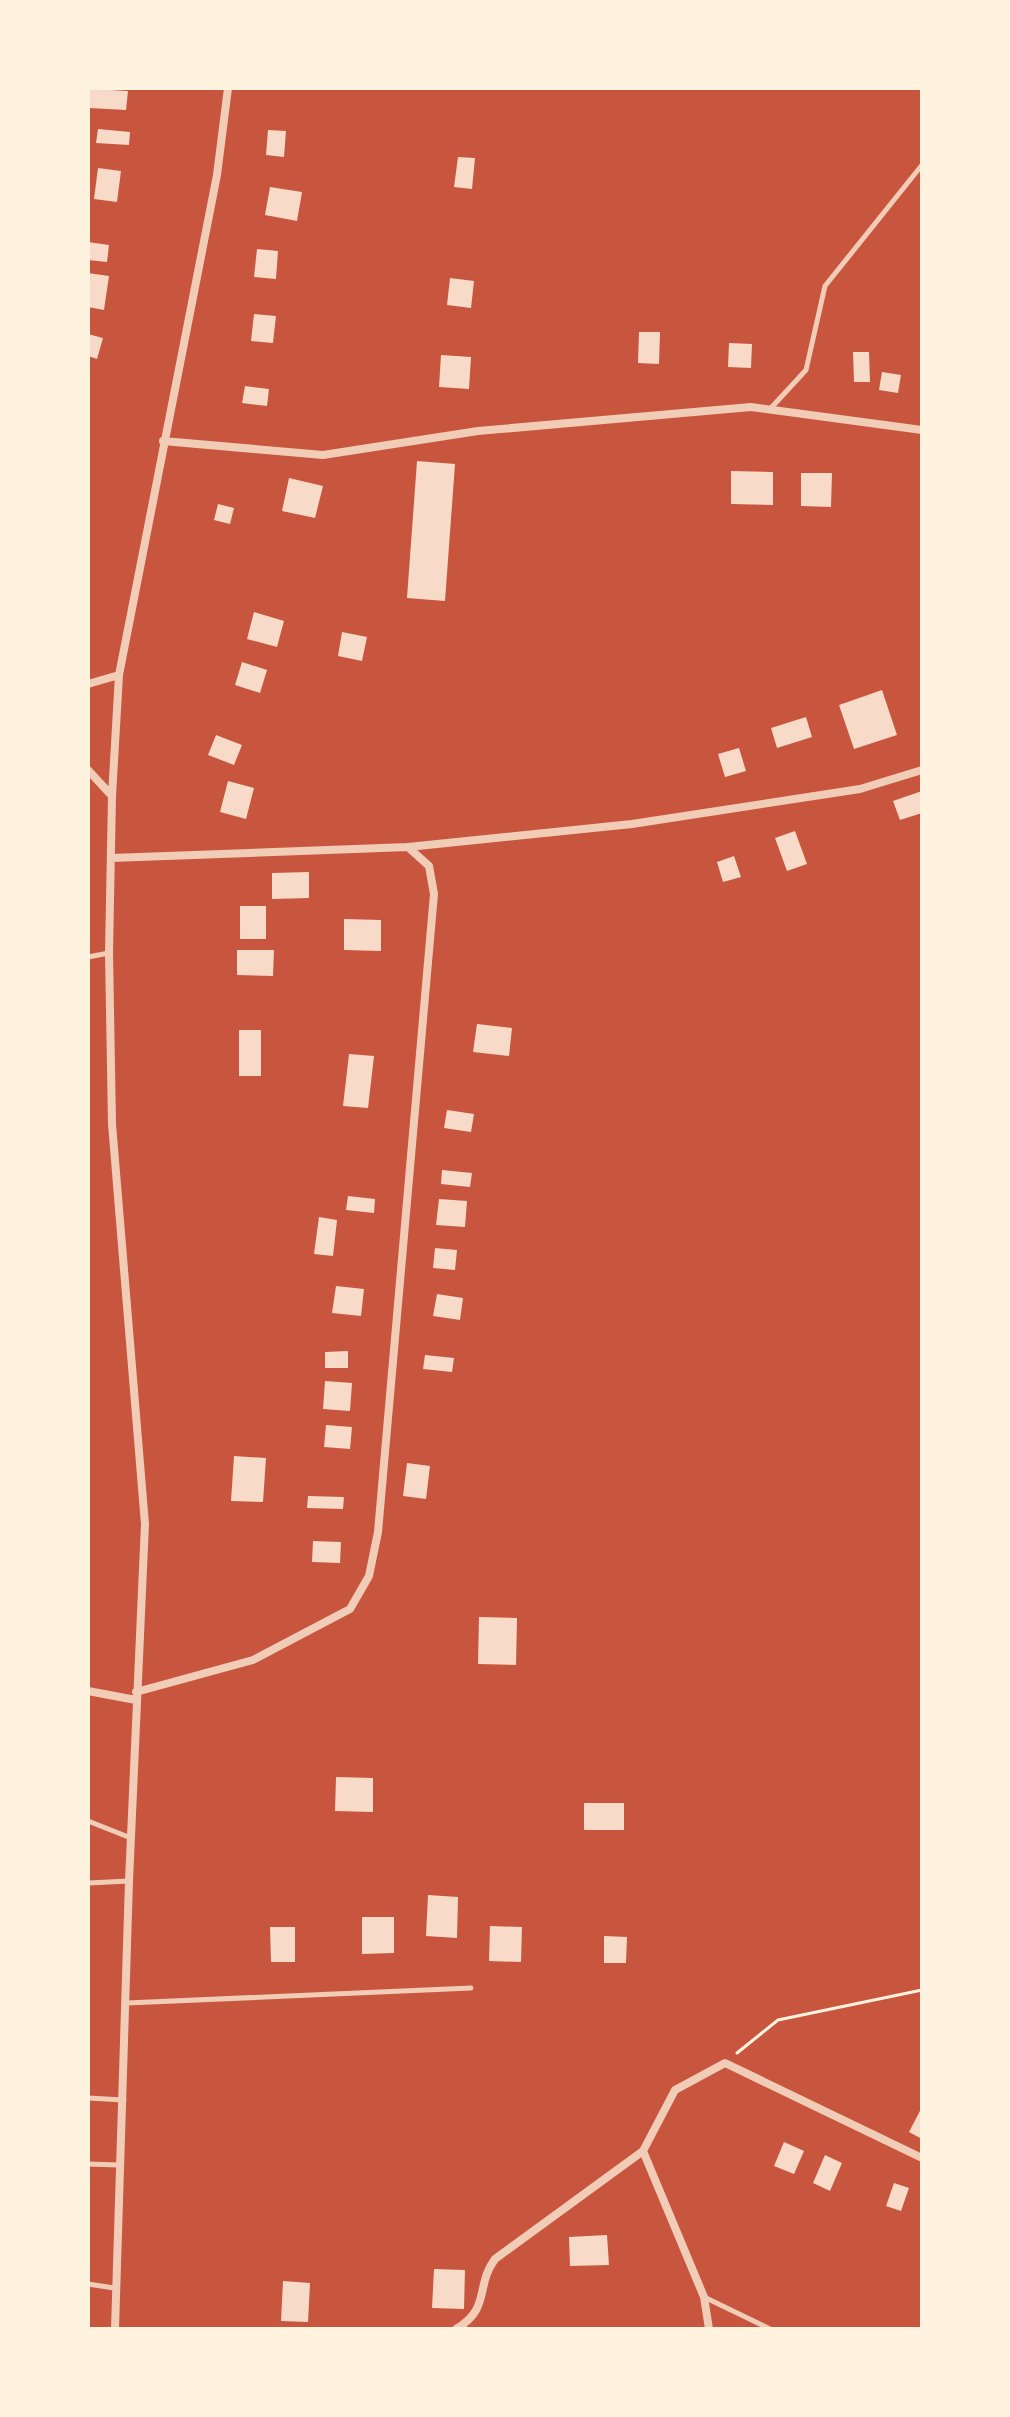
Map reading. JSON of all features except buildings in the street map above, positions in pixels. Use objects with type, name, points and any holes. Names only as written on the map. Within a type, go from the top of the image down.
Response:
[{"type":"street","points":[[115,2329],[119,2165],[125,2100],[129,1881],[145,1524],[112,1124],[109,953],[112,796],[119,675],[217,175],[228,88]]},
{"type":"street","points":[[163,441],[323,455],[478,431],[751,407],[922,430]]},
{"type":"street","points":[[88,684],[119,675]]},
{"type":"street","points":[[88,770],[112,796]]},
{"type":"street","points":[[111,858],[408,847],[632,824],[860,789],[922,770]]},
{"type":"street","points":[[88,1691],[136,1696],[253,1660],[350,1609],[369,1576],[378,1532],[434,894],[429,866],[408,847]]},
{"type":"street","points":[[456,2329],[469,2321],[480,2307],[487,2270],[495,2259],[643,2151],[675,2090],[725,2063],[922,2158]]},
{"type":"street","points":[[643,2151],[704,2297],[709,2329]]},
{"type":"lane","points":[[769,410],[806,370],[825,286],[922,165]]},
{"type":"lane","points":[[88,957],[109,953]]},
{"type":"lane","points":[[88,1821],[132,1838]]},
{"type":"lane","points":[[88,1883],[129,1881]]},
{"type":"lane","points":[[127,2003],[471,1988]]},
{"type":"lane","points":[[88,2098],[125,2100]]},
{"type":"lane","points":[[88,2164],[119,2165]]},
{"type":"lane","points":[[88,2284],[114,2288]]},
{"type":"lane","points":[[704,2297],[770,2329]]},
{"type":"path","points":[[725,2063],[778,2020],[922,1990]]}]
